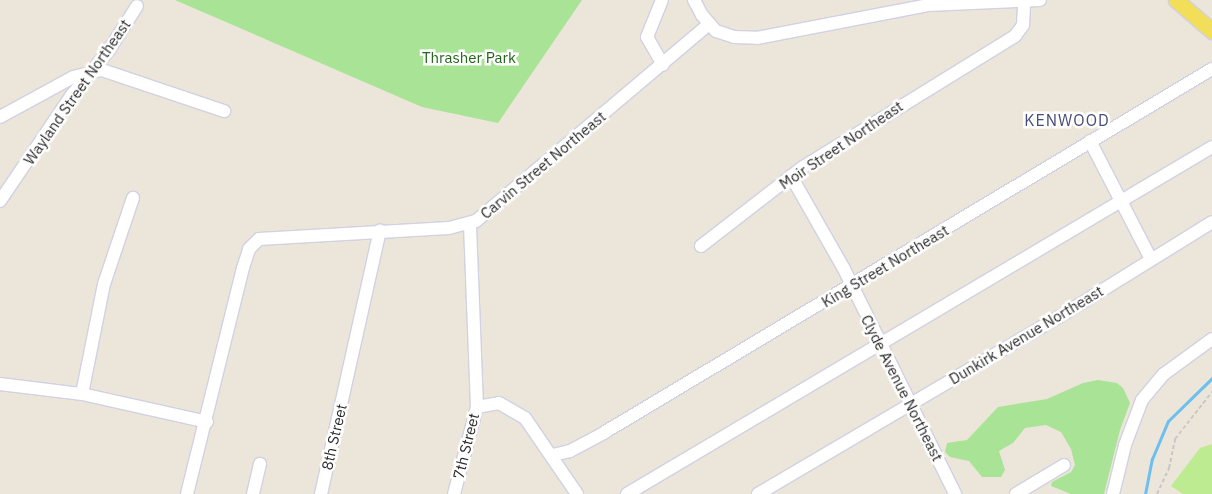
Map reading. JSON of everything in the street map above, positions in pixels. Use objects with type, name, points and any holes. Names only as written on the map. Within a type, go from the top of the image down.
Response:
[{"type":"main road","points":[[1176,0],[1212,31]]},
{"type":"street","points":[[662,0],[647,37],[663,65]]},
{"type":"street","points":[[694,0],[708,24],[734,37],[770,37],[928,5],[1024,3],[1040,0]]},
{"type":"street","name":"Moir Street Northeast","points":[[701,246],[791,176],[873,121],[1015,36],[1021,28],[1024,3]]},
{"type":"street","name":"Wayland Street Northeast","points":[[0,201],[70,96],[92,71],[137,6]]},
{"type":"street","name":"Carvin Street Northeast","points":[[208,422],[243,268],[249,249],[259,239],[449,228],[470,224],[494,208],[663,65],[708,24]]},
{"type":"street","name":"King Street Northeast","points":[[553,455],[570,451],[606,432],[1212,69]]},
{"type":"street","points":[[0,118],[72,77],[92,71],[108,71],[224,111]]},
{"type":"street","points":[[1090,141],[1151,259]]},
{"type":"street","points":[[627,494],[1212,147]]},
{"type":"street","name":"Clyde Avenue Northeast","points":[[791,176],[851,286],[955,494]]},
{"type":"street","points":[[82,394],[104,284],[132,198]]},
{"type":"street","name":"Dunkirk Avenue Northeast","points":[[758,494],[840,447],[1212,222]]},
{"type":"street","name":"7th Street","points":[[454,494],[477,407],[470,224]]},
{"type":"street","name":"8th Street","points":[[321,494],[380,231]]},
{"type":"street","points":[[1114,494],[1131,426],[1142,400],[1151,388],[1180,360],[1212,339]]},
{"type":"street","points":[[0,384],[82,394],[208,422],[187,494]]},
{"type":"street","points":[[477,407],[499,403],[518,412],[553,455],[577,494]]},
{"type":"street","points":[[253,494],[260,464]]},
{"type":"street","points":[[1016,494],[1064,465]]},
{"type":"path","points":[[1157,494],[1169,468],[1175,439],[1212,392]]},
{"type":"green space","name":"Thrasher Park","points":[[175,0],[582,0],[498,123],[422,107]]},
{"type":"green space","points":[[1098,380],[1117,383],[1123,388],[1130,403],[1120,430],[1104,494],[1071,494],[1051,486],[1052,482],[1071,472],[1075,465],[1071,449],[1061,432],[1046,425],[1025,428],[1013,443],[999,451],[1005,470],[1001,477],[982,477],[969,461],[950,457],[945,452],[947,443],[967,440],[998,407],[1047,399],[1083,383]]},
{"type":"green space","points":[[1212,444],[1212,494],[1183,494],[1171,486],[1200,448]]},
{"type":"waterway","points":[[1145,494],[1152,459],[1168,421],[1212,378]]},
{"type":"district","name":"KENWOOD","points":[[1067,120]]}]
